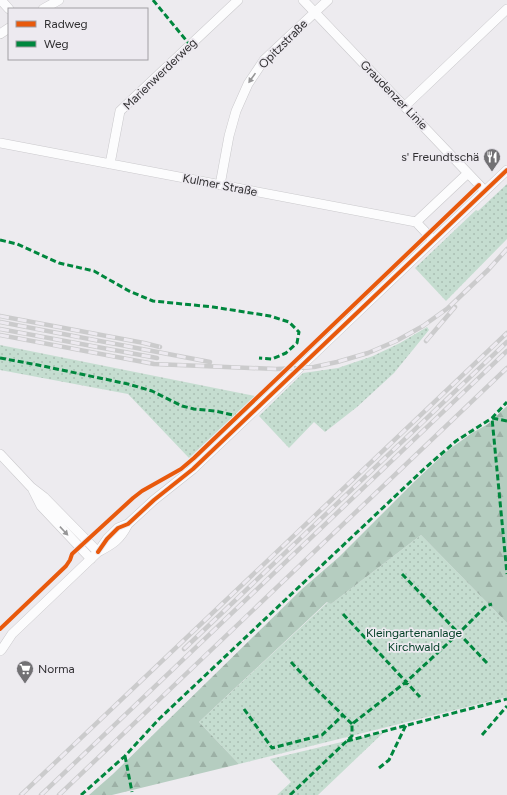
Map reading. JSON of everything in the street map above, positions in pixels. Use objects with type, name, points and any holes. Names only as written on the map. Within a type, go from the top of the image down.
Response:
[{"type":"street","points":[[1,0],[8,8]]},
{"type":"street","points":[[45,8],[59,0]]},
{"type":"street","name":"Marienwerderweg","points":[[110,164],[120,111],[238,0]]},
{"type":"street","name":"Graudenzer Linie","points":[[303,0],[485,191]]},
{"type":"street","name":"Opitzstraße","points":[[220,185],[232,123],[248,84],[264,60],[328,0]]},
{"type":"street","points":[[405,106],[507,10]]},
{"type":"street","name":"Kulmer Straße","points":[[0,143],[416,222]]},
{"type":"street","points":[[0,651],[12,634],[98,552],[111,534],[118,528],[128,524],[154,500],[193,469],[507,170]]},
{"type":"street","points":[[433,240],[416,222],[468,173]]},
{"type":"street","points":[[0,454],[31,487],[44,497],[98,552]]},
{"type":"street","points":[[31,487],[41,506],[91,559]]},
{"type":"street","points":[[0,640],[12,634]]},
{"type":"green space","points":[[507,184],[507,239],[446,301],[415,268],[476,210],[478,211]]},
{"type":"green space","points":[[427,327],[429,330],[394,373],[357,407],[325,432],[314,422],[289,448],[259,416],[303,373],[338,368],[373,356],[400,343]]},
{"type":"green space","points":[[0,345],[255,396],[189,458],[128,394],[0,370]]},
{"type":"green space","points":[[507,406],[507,623],[421,535],[331,604],[327,602],[199,722],[239,764],[112,795],[89,795],[113,774],[302,589],[339,557],[447,451],[472,433],[488,424]]},
{"type":"green space","name":"Kleingartenanlage Kirchwald","points":[[421,535],[507,623],[507,697],[239,764],[199,722],[328,602],[331,604]]},
{"type":"green space","points":[[384,732],[318,795],[277,795],[291,782],[270,759]]},
{"type":"railway","points":[[0,335],[154,364],[276,369],[314,367],[368,353],[396,341],[423,326],[448,308],[488,270],[507,249]]},
{"type":"railway","points":[[426,341],[455,307]]},
{"type":"railway","points":[[0,316],[160,347]]},
{"type":"railway","points":[[0,322],[210,362]]},
{"type":"railway","points":[[0,329],[157,358]]},
{"type":"railway","points":[[21,795],[507,333]]},
{"type":"railway","points":[[184,649],[507,342]]},
{"type":"railway","points":[[41,795],[507,351]]},
{"type":"railway","points":[[59,795],[507,368]]},
{"type":"marked path","points":[[153,0],[190,45]]},
{"type":"marked path","points":[[0,240],[17,244],[59,263],[94,271],[129,291],[153,301],[213,307],[270,316],[289,322],[299,332],[297,343],[286,353],[272,359],[259,358]]},
{"type":"marked path","points":[[0,358],[128,384],[152,391],[182,406],[238,416]]},
{"type":"marked path","points":[[81,795],[125,756],[159,719],[424,469],[456,441],[492,418],[507,402]]},
{"type":"marked path","points":[[507,421],[492,418],[507,574]]},
{"type":"marked path","points":[[402,574],[488,664]]},
{"type":"marked path","points":[[290,795],[352,736],[352,724],[406,682],[486,606],[492,604]]},
{"type":"marked path","points":[[343,614],[420,697]]},
{"type":"marked path","points":[[291,662],[352,724]]},
{"type":"marked path","points":[[347,741],[507,699]]},
{"type":"marked path","points":[[482,735],[507,706]]},
{"type":"marked path","points":[[244,709],[272,748],[322,735],[343,715]]},
{"type":"marked path","points":[[379,768],[389,760],[406,725]]},
{"type":"marked path","points":[[125,756],[132,792]]},
{"type":"cycle path","points":[[98,552],[107,539],[118,528],[128,524],[154,500],[193,469],[507,170]]},
{"type":"cycle path","points":[[0,629],[66,566],[72,554],[133,498],[142,491],[181,469],[194,458],[479,185]]},
{"type":"place","name":"s' Freundtschä","points":[[492,172]]},
{"type":"place","name":"Norma","points":[[25,684]]}]
